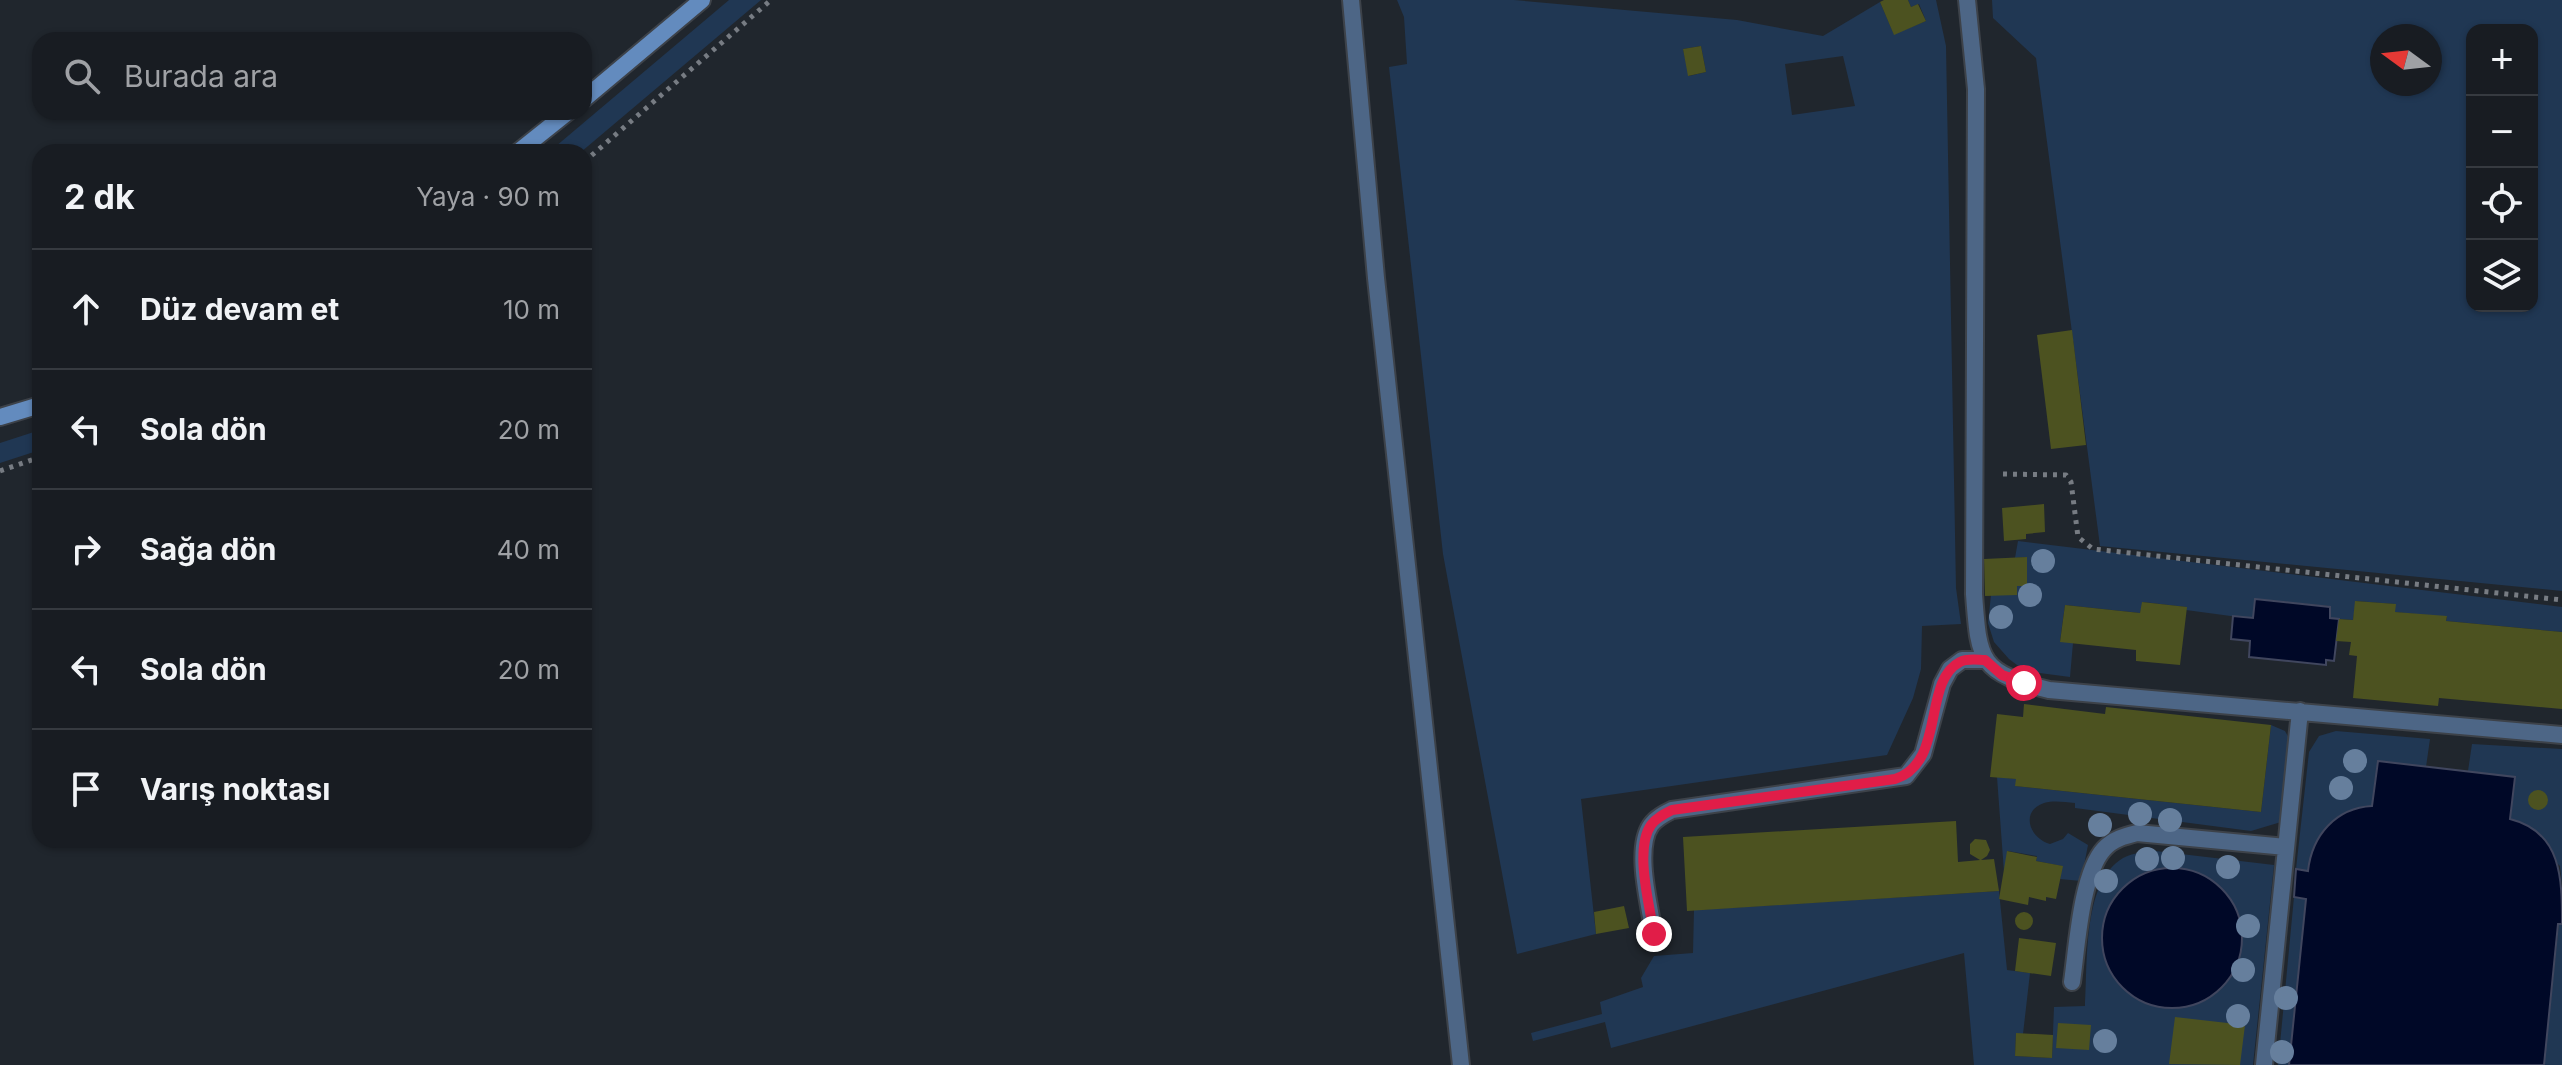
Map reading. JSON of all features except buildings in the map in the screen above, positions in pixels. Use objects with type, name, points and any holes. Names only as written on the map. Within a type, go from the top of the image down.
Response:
[{"type":"main road","points":[[592,92],[702,0]]},
{"type":"main road","points":[[528,144],[558,120]]},
{"type":"main road","points":[[0,417],[32,407]]},
{"type":"lane","points":[[1351,0],[1378,293],[1461,1065]]},
{"type":"lane","points":[[1967,0],[1976,89],[1974,594],[1978,643],[1985,660],[2002,675],[2049,690],[2562,735]]},
{"type":"lane","points":[[1654,934],[1643,858],[1649,827],[1660,816],[1672,810],[1906,776],[1923,754],[1942,684],[1950,669],[1962,660],[1985,660]]},
{"type":"lane","points":[[2264,1065],[2300,711]]},
{"type":"lane","points":[[2072,982],[2093,863],[2105,847],[2121,836],[2137,833],[2286,847]]},
{"type":"path","points":[[592,155],[771,0]]},
{"type":"path","points":[[0,471],[32,460]]},
{"type":"path","points":[[1975,475],[2066,475],[2071,482],[2078,537],[2093,549],[2562,600]]},
{"type":"shaded area","points":[[729,0],[761,0],[590,144],[558,144],[587,120],[592,120],[592,116]]},
{"type":"shaded area","points":[[1397,0],[1514,0],[1737,20],[1823,36],[1880,2],[1894,34],[1926,21],[1919,4],[1911,7],[1908,0],[1936,0],[1946,46],[1956,588],[1961,624],[1922,626],[1921,669],[1913,698],[1887,755],[1581,799],[1596,934],[1517,954],[1443,554],[1389,67],[1407,64],[1404,17]],"holes":[[[1701,46],[1706,72],[1689,76],[1683,49]],[[1843,56],[1855,106],[1792,115],[1785,64]]]},
{"type":"shaded area","points":[[1992,0],[2562,0],[2562,591],[2100,546],[2036,58],[1993,18]]},
{"type":"shaded area","points":[[32,433],[32,453],[0,463],[0,443]]},
{"type":"shaded area","points":[[2018,541],[2562,607],[2562,632],[2446,621],[2447,617],[2395,612],[2395,604],[2356,601],[2353,620],[2329,618],[2329,606],[2255,599],[2253,619],[2143,602],[2140,613],[2065,605],[2060,641],[2073,643],[2070,677],[2025,671],[1994,642],[1988,623],[1991,595],[2017,595],[2017,586],[2027,586],[2027,557],[2015,558]]},
{"type":"shaded area","points":[[2255,599],[2330,607],[2330,618],[2339,619],[2334,661],[2326,660],[2326,665],[2249,657],[2250,641],[2231,639],[2233,616],[2253,618]]},
{"type":"shaded area","points":[[2271,725],[2285,731],[2292,744],[2281,822],[2251,831],[2075,808],[2075,803],[2048,802],[2032,812],[2030,824],[2037,836],[2050,844],[2063,839],[2068,833],[2088,845],[2081,881],[2060,879],[2062,866],[2036,861],[2037,856],[2008,851],[2004,872],[1997,777],[2016,779],[2016,786],[2261,812]]},
{"type":"shaded area","points":[[2336,731],[2430,739],[2426,767],[2378,761],[2372,807],[2309,863],[2308,871],[2296,869],[2309,752],[2319,736]]},
{"type":"shaded area","points":[[2472,744],[2562,749],[2562,885],[2560,866],[2510,819],[2468,771]]},
{"type":"shaded area","points":[[2378,761],[2515,777],[2510,819],[2527,825],[2549,846],[2556,860],[2561,890],[2562,924],[2558,924],[2544,1065],[2289,1065],[2306,899],[2294,897],[2296,869],[2308,871],[2310,858],[2321,835],[2337,818],[2347,812],[2372,806]]},
{"type":"shaded area","points":[[2147,850],[2274,865],[2253,1065],[1974,1065],[1964,953],[1611,1048],[1605,1022],[1533,1041],[1531,1033],[1602,1014],[1600,1002],[1643,987],[1641,978],[1654,956],[1693,953],[1694,910],[1999,891],[2007,970],[2030,973],[2023,1034],[2016,1034],[2015,1056],[2052,1058],[2054,1007],[2085,1006],[2090,925],[2100,885],[2123,858]],"holes":[[[2104,922],[2179,1008],[2144,1000],[2120,983],[2106,957]]]},
{"type":"shaded area","points":[[2172,868],[2199,874],[2221,889],[2236,911],[2242,938],[2236,965],[2221,987],[2199,1002],[2172,1008],[2145,1002],[2123,987],[2108,965],[2102,938],[2108,911],[2123,889],[2145,874]]},
{"type":"shaded area","points":[[2294,897],[2306,899],[2289,1065],[2278,1065]]},
{"type":"shaded area","points":[[2559,923],[2562,924],[2562,1065],[2544,1065]]},
{"type":"route","points":[[1654,934],[1643,858],[1649,827],[1660,816],[1672,810],[1906,776],[1923,754],[1942,684],[1950,669],[1962,660],[1985,660],[2002,675],[2024,683]]}]
